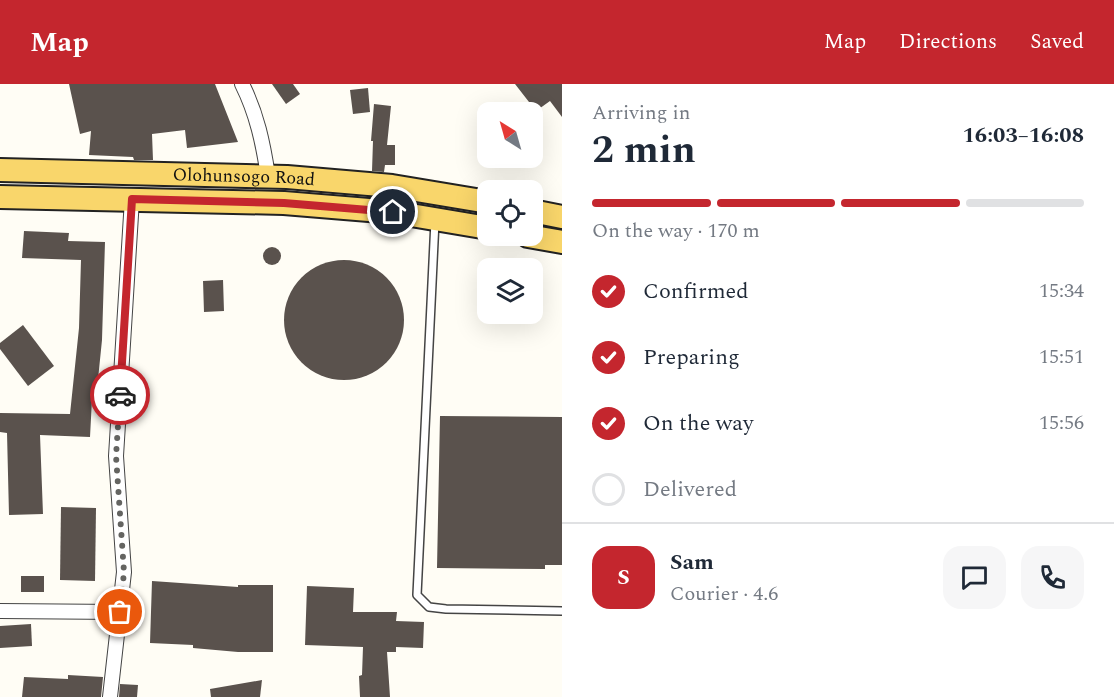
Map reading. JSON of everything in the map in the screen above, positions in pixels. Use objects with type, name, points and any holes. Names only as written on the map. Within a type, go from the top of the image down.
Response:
[{"type":"main road","name":"Olohunsogo Road","points":[[0,170],[268,176],[392,186],[477,200]]},
{"type":"main road","name":"Olohunsogo Road","points":[[0,197],[284,203],[393,212],[477,226]]},
{"type":"main road","points":[[543,213],[562,217]]},
{"type":"main road","points":[[543,239],[562,242]]},
{"type":"street","points":[[242,84],[254,107],[268,176]]},
{"type":"street","points":[[110,697],[124,572],[116,456],[132,199]]},
{"type":"street","points":[[0,611],[120,612]]},
{"type":"lane","points":[[435,219],[417,595],[429,607],[446,609],[562,611]]},
{"type":"building","points":[[69,84],[215,84],[238,142],[187,148],[185,130],[152,134],[153,160],[89,155],[91,131],[80,134]]},
{"type":"building","points":[[272,84],[293,84],[300,94],[286,104]]},
{"type":"building","points":[[515,84],[562,84],[562,117],[550,101],[543,106],[543,102],[529,102]]},
{"type":"building","points":[[368,88],[370,112],[353,114],[350,90]]},
{"type":"building","points":[[374,104],[391,106],[387,145],[395,145],[395,165],[385,165],[384,172],[372,171],[373,141],[371,141]]},
{"type":"building","points":[[24,231],[69,233],[68,241],[105,242],[102,340],[96,399],[92,399],[90,437],[40,435],[43,514],[9,515],[7,433],[0,432],[0,413],[70,414],[79,328],[81,260],[22,258]]},
{"type":"building","points":[[272,247],[278,250],[281,256],[278,262],[272,265],[266,262],[263,256],[266,250]]},
{"type":"building","points":[[344,260],[367,265],[386,278],[399,297],[404,320],[399,343],[386,362],[367,375],[344,380],[321,375],[302,362],[289,343],[284,320],[289,297],[302,278],[321,265]]},
{"type":"building","points":[[223,280],[224,311],[204,312],[203,281]]},
{"type":"building","points":[[23,325],[54,366],[28,386],[0,349],[0,343]]},
{"type":"building","points":[[440,416],[562,417],[562,565],[545,565],[545,569],[437,568]]},
{"type":"building","points":[[61,507],[96,508],[95,581],[60,580]]},
{"type":"building","points":[[21,576],[44,576],[44,592],[21,592]]},
{"type":"building","points":[[152,581],[238,587],[238,585],[273,585],[273,652],[238,652],[193,648],[193,645],[150,643]]},
{"type":"building","points":[[307,586],[354,588],[353,612],[397,612],[396,621],[424,622],[423,648],[396,647],[396,652],[387,652],[390,697],[360,697],[359,676],[362,675],[363,647],[305,645]]},
{"type":"building","points":[[31,624],[32,646],[0,648],[0,626]]},
{"type":"building","points":[[68,675],[103,677],[101,697],[22,697],[24,677],[68,679]]},
{"type":"building","points":[[262,680],[260,697],[211,697],[210,689]]},
{"type":"building","points":[[120,684],[138,685],[137,697],[119,697]]},
{"type":"way so far","points":[[120,395],[116,456],[124,572],[120,612]]},
{"type":"route","points":[[120,395],[132,199],[284,203],[393,212]]}]
